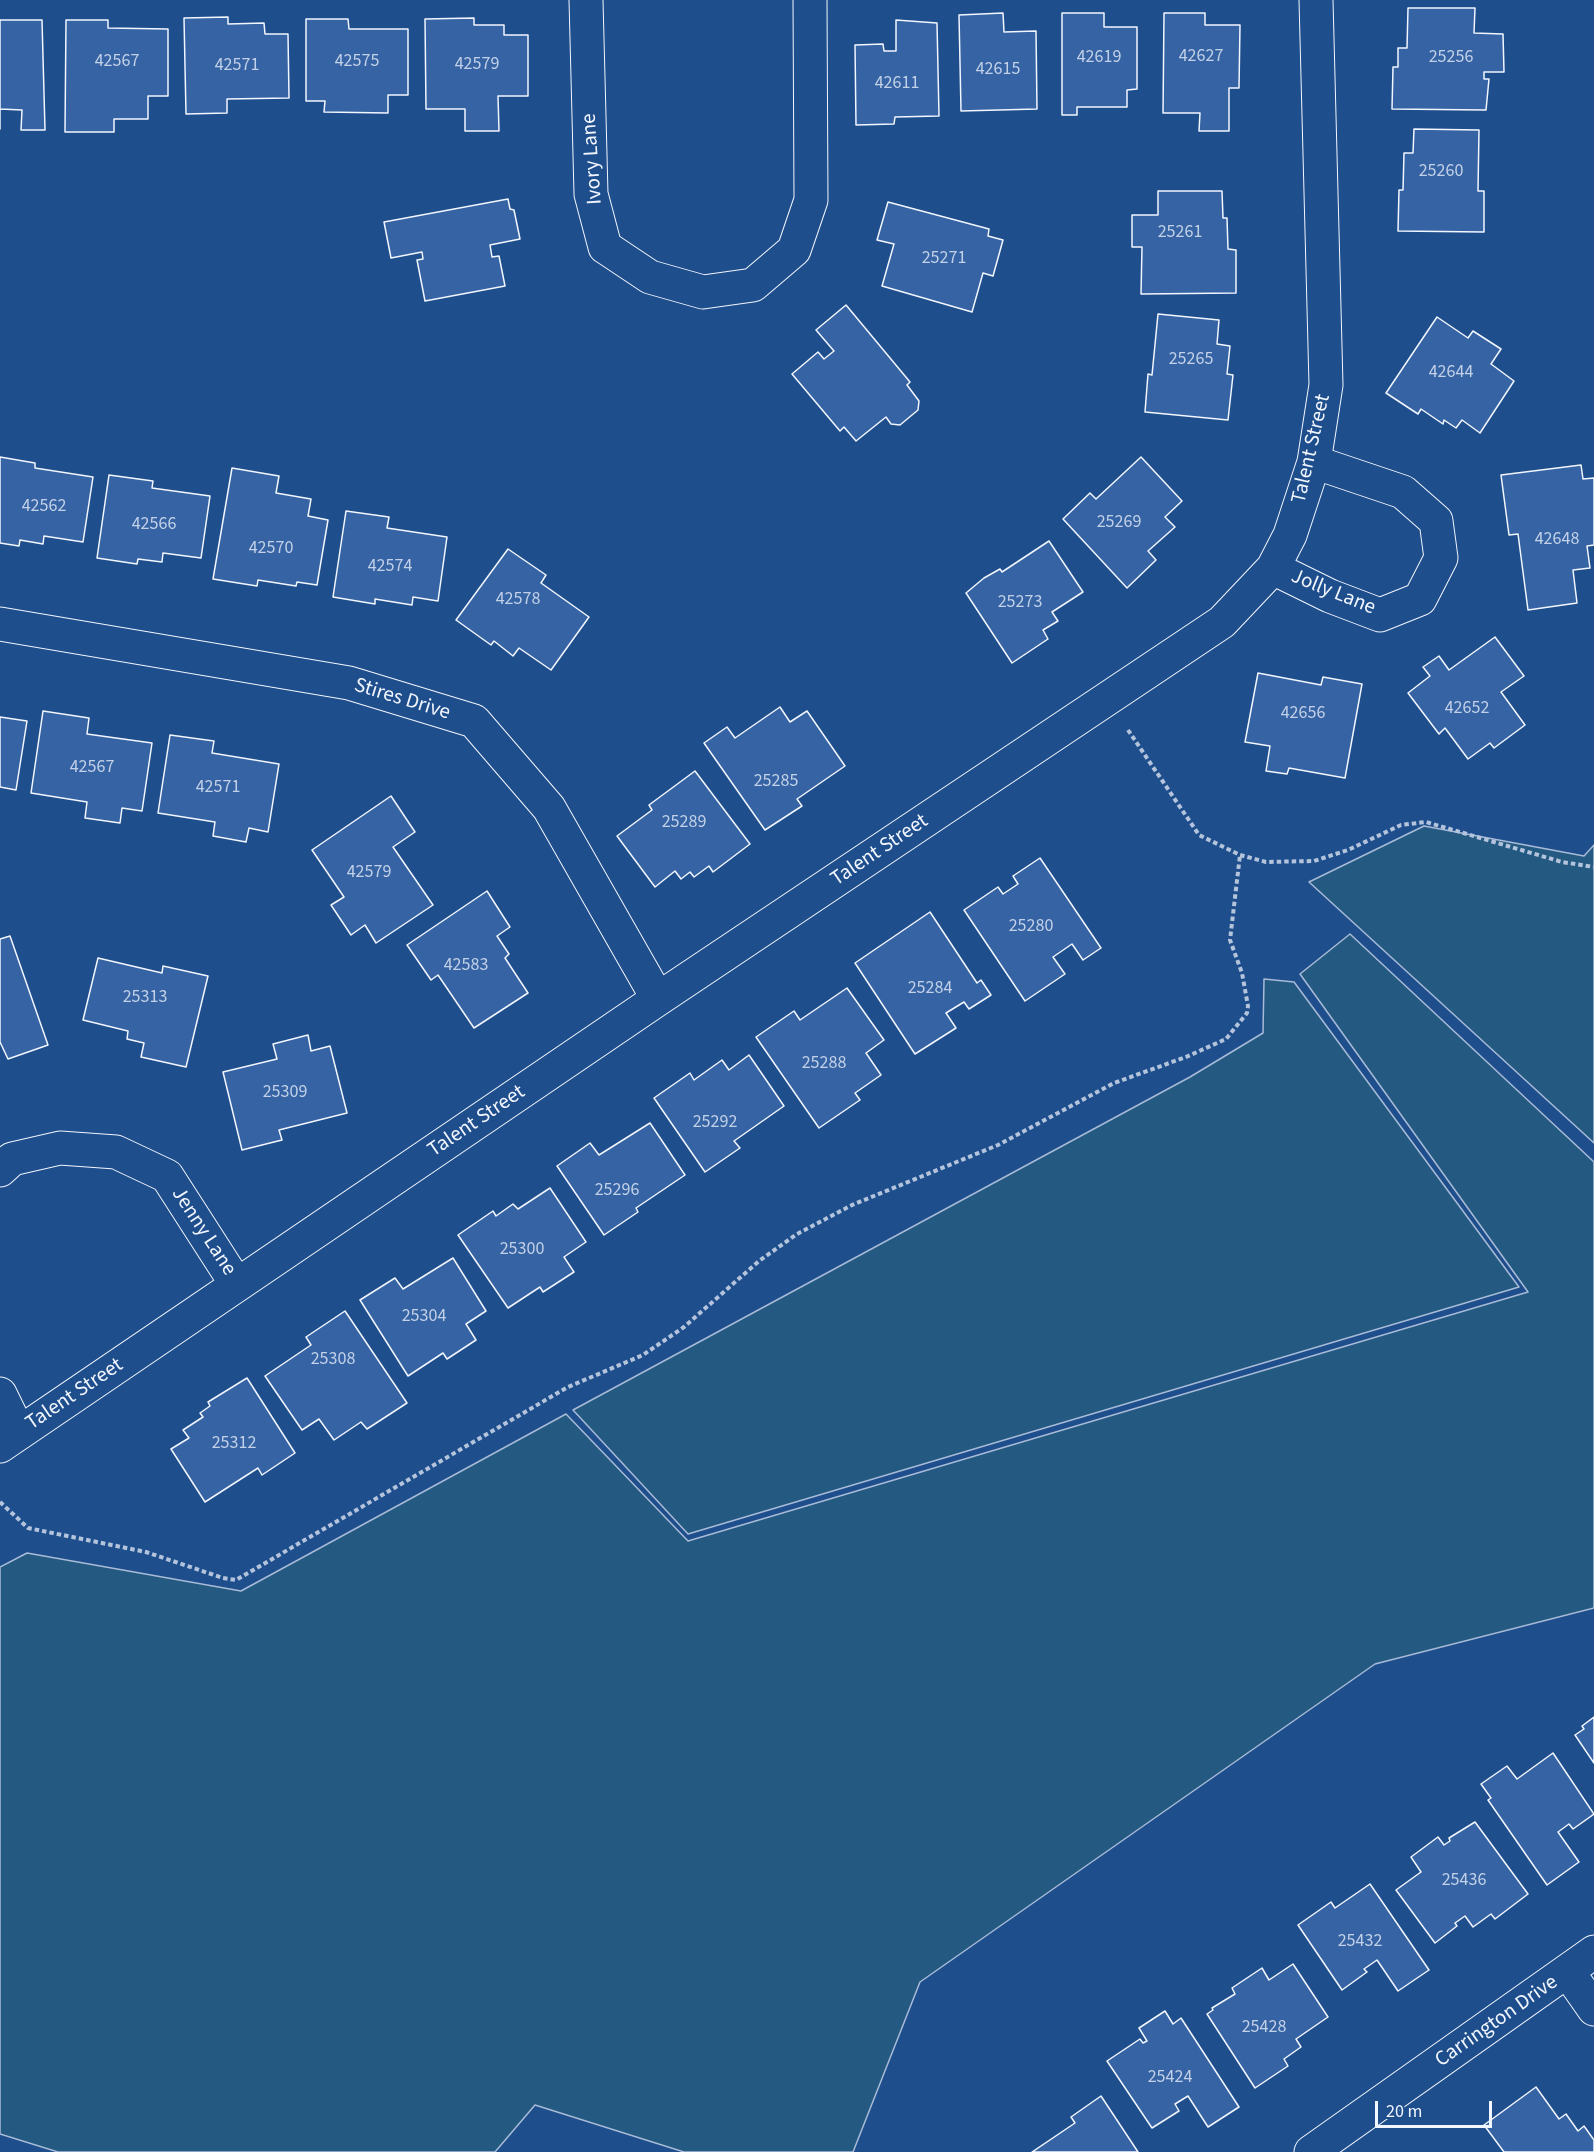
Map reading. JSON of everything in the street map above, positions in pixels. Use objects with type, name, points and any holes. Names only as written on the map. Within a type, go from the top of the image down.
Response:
[{"type":"street","name":"Ivory Lane","points":[[586,0],[591,194],[605,247],[650,277],[703,292],[753,285],[794,250],[811,200],[810,0]]},
{"type":"street","name":"Talent Street","points":[[10,1439],[658,999],[1222,622],[1273,568],[1290,535],[1314,462],[1326,385],[1316,0]]},
{"type":"street","name":"Jolly Lane","points":[[1273,568],[1330,596],[1380,615],[1420,599],[1441,558],[1437,521],[1403,492],[1314,462]]},
{"type":"street","name":"Stires Drive","points":[[0,624],[349,683],[474,722],[549,808],[658,999]]},
{"type":"street","name":"Jenny Lane","points":[[0,1170],[12,1159],[60,1148],[116,1152],[167,1176],[237,1285]]},
{"type":"street","points":[[0,1394],[10,1439]]},
{"type":"street","name":"Carrington Drive","points":[[1311,2152],[1594,1953]]},
{"type":"street","points":[[1568,1972],[1594,2009]]},
{"type":"path","points":[[1107,699],[1199,836],[1239,855],[1266,862],[1314,861],[1348,850],[1394,828],[1426,822],[1552,859],[1594,867]]},
{"type":"path","points":[[0,1502],[28,1528],[106,1542],[236,1580],[568,1387],[643,1354],[684,1327],[759,1261],[796,1234],[852,1205],[998,1145],[1114,1083],[1186,1057],[1226,1039],[1247,1013],[1248,1006],[1242,973],[1230,940],[1239,855]]},
{"type":"shaded area","points":[[1424,826],[1584,856],[1594,845],[1594,1143],[1309,882]]},
{"type":"shaded area","points":[[1350,934],[1594,1162],[1594,1608],[1375,1664],[920,1982],[853,2152],[684,2152],[535,2105],[495,2152],[58,2152],[0,2134],[0,1567],[27,1553],[241,1591],[566,1414],[688,1541],[1528,1292],[1300,974]]},
{"type":"shaded area","points":[[1264,979],[1294,982],[1519,1287],[688,1534],[573,1410],[1190,1077],[1263,1033]]},
{"type":"building","points":[[1408,8],[1475,8],[1474,33],[1503,34],[1504,72],[1484,72],[1484,79],[1489,79],[1486,110],[1392,109],[1393,67],[1398,67],[1398,48],[1407,48]]},
{"type":"building","points":[[1003,13],[1004,32],[1036,31],[1037,109],[961,111],[959,15]]},
{"type":"building","points":[[1062,13],[1104,13],[1104,27],[1137,27],[1137,89],[1127,90],[1127,107],[1077,107],[1077,115],[1062,115]]},
{"type":"building","points":[[1164,13],[1205,13],[1205,25],[1240,25],[1239,88],[1229,88],[1229,131],[1199,131],[1200,113],[1163,113]]},
{"type":"building","points":[[228,17],[228,24],[264,23],[265,34],[288,34],[289,98],[227,99],[227,113],[186,114],[184,18]]},
{"type":"building","points":[[474,18],[474,25],[504,25],[504,35],[528,35],[528,96],[498,96],[499,131],[465,131],[465,109],[426,109],[425,19]]},
{"type":"building","points":[[306,19],[348,19],[349,29],[408,29],[408,95],[388,95],[388,113],[324,112],[325,101],[306,101]]},
{"type":"building","points":[[0,20],[42,20],[45,130],[21,130],[22,110],[0,109]]},
{"type":"building","points":[[66,20],[108,20],[108,28],[168,29],[168,96],[148,96],[148,119],[114,119],[114,132],[65,132]]},
{"type":"building","points":[[896,20],[937,23],[939,116],[895,117],[894,124],[856,125],[855,45],[883,44],[884,51],[896,51]]},
{"type":"building","points":[[1414,129],[1479,130],[1478,191],[1484,191],[1484,232],[1398,231],[1399,190],[1403,190],[1404,153],[1413,153]]},
{"type":"building","points":[[1158,191],[1222,191],[1223,218],[1227,218],[1228,249],[1236,250],[1236,293],[1141,294],[1142,247],[1132,247],[1132,215],[1158,215]]},
{"type":"building","points":[[508,199],[510,209],[514,210],[520,239],[490,245],[492,257],[499,256],[505,286],[425,301],[417,260],[423,259],[422,252],[391,258],[384,222]]},
{"type":"building","points":[[888,202],[989,229],[988,236],[1003,240],[993,276],[983,273],[972,312],[882,286],[894,244],[877,240]]},
{"type":"building","points":[[846,305],[910,382],[907,385],[919,401],[918,410],[900,425],[891,424],[886,417],[856,441],[844,427],[840,431],[792,374],[818,352],[824,359],[834,351],[816,330]]},
{"type":"building","points":[[1158,314],[1219,320],[1217,344],[1230,346],[1227,374],[1233,375],[1228,420],[1145,412],[1148,374],[1152,375]]},
{"type":"building","points":[[1437,317],[1468,338],[1473,331],[1501,349],[1491,364],[1514,381],[1480,433],[1462,420],[1456,428],[1444,420],[1443,424],[1421,409],[1418,414],[1386,393]]},
{"type":"building","points":[[0,457],[35,463],[35,468],[93,477],[83,542],[44,536],[43,544],[20,540],[19,546],[0,543]]},
{"type":"building","points":[[1141,457],[1182,501],[1165,517],[1175,527],[1148,551],[1156,560],[1127,588],[1063,519],[1090,493],[1096,499]]},
{"type":"building","points":[[1581,465],[1583,479],[1594,478],[1594,545],[1587,546],[1590,568],[1573,570],[1577,603],[1528,610],[1518,534],[1509,535],[1501,475]]},
{"type":"building","points":[[232,468],[279,476],[276,493],[311,499],[308,516],[328,520],[317,585],[297,582],[296,586],[258,580],[257,586],[213,579]]},
{"type":"building","points":[[109,475],[153,481],[152,488],[210,496],[201,558],[163,553],[162,562],[138,559],[137,564],[97,558]]},
{"type":"building","points":[[346,511],[389,517],[387,528],[447,537],[438,601],[413,597],[412,605],[375,599],[375,604],[333,597]]},
{"type":"building","points":[[1049,541],[1083,592],[1052,612],[1058,621],[1043,630],[1048,639],[1012,663],[966,593],[984,578],[1000,569],[1002,572]]},
{"type":"building","points":[[508,549],[546,575],[541,583],[589,617],[551,670],[519,648],[513,656],[494,641],[491,645],[456,620]]},
{"type":"building","points":[[1495,637],[1524,676],[1501,692],[1525,725],[1494,748],[1490,743],[1468,759],[1445,728],[1439,734],[1408,693],[1430,676],[1423,667],[1439,656],[1449,670]]},
{"type":"building","points":[[1258,673],[1321,685],[1323,677],[1362,684],[1345,778],[1289,768],[1287,774],[1266,771],[1270,746],[1245,742]]},
{"type":"building","points":[[780,707],[790,722],[807,711],[845,766],[797,799],[802,806],[765,830],[704,743],[727,727],[735,738]]},
{"type":"building","points":[[43,711],[89,718],[87,734],[152,743],[142,811],[122,808],[120,823],[85,818],[87,802],[31,793]]},
{"type":"building","points":[[0,717],[27,721],[16,790],[0,787]]},
{"type":"building","points":[[170,735],[214,741],[212,753],[279,764],[268,832],[249,828],[246,842],[213,836],[215,822],[158,813]]},
{"type":"building","points":[[695,771],[750,844],[713,872],[709,866],[694,877],[690,872],[681,879],[675,871],[655,887],[617,836],[652,810],[649,805]]},
{"type":"building","points":[[391,796],[415,832],[393,847],[433,905],[376,943],[365,925],[351,935],[331,905],[344,897],[312,850]]},
{"type":"building","points":[[1040,858],[1101,948],[1083,960],[1072,944],[1053,957],[1065,974],[1025,1001],[964,910],[998,887],[1003,894],[1018,884],[1013,876]]},
{"type":"building","points":[[487,891],[510,927],[497,936],[509,954],[505,958],[528,993],[474,1028],[438,975],[431,980],[407,945]]},
{"type":"building","points":[[930,912],[977,983],[981,980],[991,995],[969,1009],[964,1002],[946,1013],[956,1028],[915,1054],[855,963]]},
{"type":"building","points":[[10,936],[48,1045],[8,1059],[0,1042],[0,939]]},
{"type":"building","points":[[98,958],[162,973],[163,966],[208,976],[186,1067],[141,1057],[144,1043],[127,1039],[128,1031],[83,1020]]},
{"type":"building","points":[[847,988],[884,1040],[866,1053],[881,1075],[855,1093],[860,1100],[819,1128],[756,1037],[794,1011],[800,1020]]},
{"type":"building","points":[[308,1035],[311,1051],[330,1046],[347,1113],[279,1130],[282,1140],[242,1150],[223,1072],[277,1059],[273,1044]]},
{"type":"building","points":[[749,1055],[784,1106],[734,1141],[740,1148],[705,1172],[654,1098],[690,1073],[694,1080],[722,1060],[729,1070]]},
{"type":"building","points":[[650,1123],[685,1175],[636,1208],[638,1212],[604,1235],[557,1166],[590,1143],[599,1155]]},
{"type":"building","points":[[550,1188],[586,1242],[564,1257],[574,1272],[543,1292],[540,1287],[508,1308],[458,1235],[493,1211],[496,1216],[513,1204],[518,1209]]},
{"type":"building","points":[[453,1258],[486,1311],[466,1324],[476,1340],[447,1359],[443,1353],[408,1376],[360,1300],[395,1278],[403,1289]]},
{"type":"building","points":[[345,1311],[407,1403],[367,1429],[361,1422],[334,1440],[319,1419],[302,1430],[265,1376],[311,1345],[306,1337]]},
{"type":"building","points":[[247,1378],[295,1453],[262,1475],[258,1468],[205,1502],[171,1449],[189,1438],[183,1430],[203,1417],[200,1413],[210,1406],[208,1402]]},
{"type":"building","points":[[1594,1717],[1594,1763],[1575,1735],[1584,1729],[1582,1726]]},
{"type":"building","points":[[1553,1753],[1594,1814],[1573,1829],[1569,1824],[1558,1832],[1579,1862],[1547,1885],[1488,1800],[1491,1798],[1481,1784],[1507,1766],[1517,1779]]},
{"type":"building","points":[[1475,1822],[1528,1894],[1495,1919],[1491,1914],[1473,1927],[1465,1916],[1455,1923],[1457,1926],[1435,1943],[1396,1890],[1421,1872],[1411,1857],[1438,1837],[1444,1845],[1450,1841],[1449,1838]]},
{"type":"building","points":[[1370,1884],[1429,1970],[1398,1991],[1377,1960],[1364,1969],[1367,1972],[1342,1990],[1298,1925],[1331,1902],[1335,1908]]},
{"type":"building","points":[[1293,1964],[1328,2017],[1296,2039],[1301,2047],[1284,2059],[1288,2066],[1255,2088],[1207,2014],[1213,2010],[1212,2008],[1235,1994],[1232,1988],[1262,1968],[1269,1980]]},
{"type":"building","points":[[1165,2011],[1173,2024],[1181,2018],[1239,2107],[1208,2127],[1188,2096],[1175,2104],[1179,2111],[1152,2128],[1107,2061],[1140,2039],[1143,2043],[1147,2041],[1139,2028]]},
{"type":"building","points":[[1536,2087],[1559,2119],[1566,2114],[1578,2131],[1584,2126],[1594,2140],[1594,2152],[1504,2152],[1484,2125]]},
{"type":"building","points":[[1101,2096],[1138,2152],[1032,2152],[1075,2123],[1071,2117]]}]
